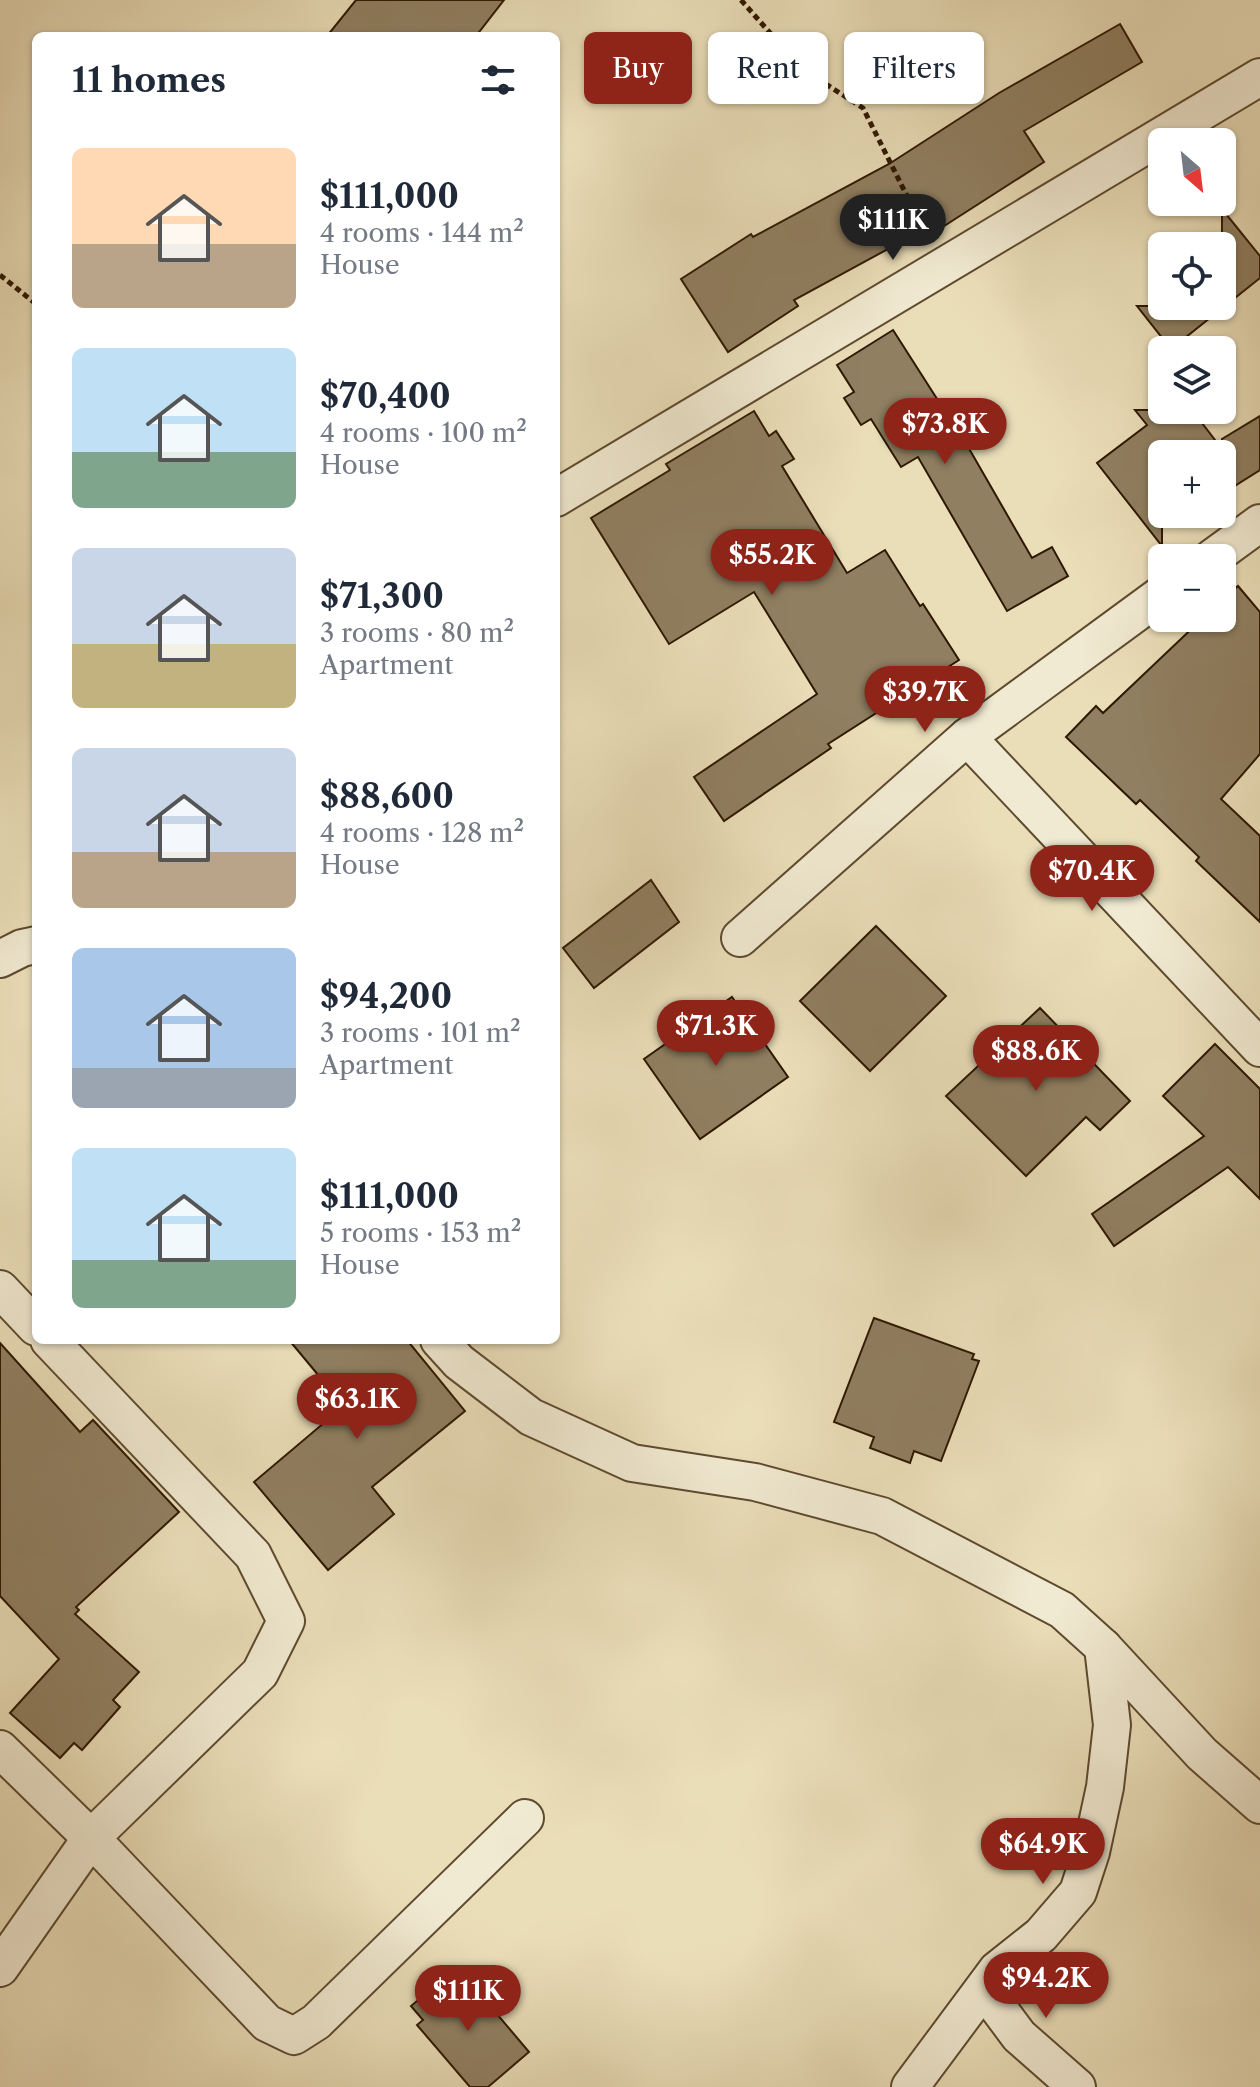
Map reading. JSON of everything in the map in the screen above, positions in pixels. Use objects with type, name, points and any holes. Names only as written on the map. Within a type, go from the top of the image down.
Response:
[{"type":"street","points":[[560,496],[1260,77]]},
{"type":"street","points":[[1231,544],[1260,523]]},
{"type":"street","points":[[740,938],[967,737],[1148,604]]},
{"type":"street","points":[[967,737],[1260,1048]]},
{"type":"street","points":[[0,959],[32,946]]},
{"type":"street","points":[[0,1289],[32,1323]]},
{"type":"street","points":[[0,1968],[91,1838],[260,1673],[286,1621],[253,1555],[53,1344]]},
{"type":"street","points":[[443,1344],[501,1397],[542,1422],[632,1463],[755,1482],[882,1516],[1062,1610],[1103,1647],[1202,1754],[1260,1805]]},
{"type":"street","points":[[910,2087],[997,1970],[1041,1935],[1078,1892],[1091,1852],[1105,1787],[1112,1725],[1103,1647]]},
{"type":"street","points":[[0,1749],[91,1838],[267,2023],[294,2036],[316,2022],[525,1818]]},
{"type":"street","points":[[984,1989],[1019,2036],[1077,2087]]},
{"type":"path","points":[[741,0],[801,68],[863,108],[912,211],[944,266]]},
{"type":"path","points":[[0,275],[32,301]]},
{"type":"building","points":[[356,0],[504,0],[479,32],[330,32]]},
{"type":"building","points":[[1120,24],[1142,62],[1024,131],[1044,162],[938,230],[934,224],[794,300],[798,306],[728,352],[681,279],[751,234],[753,237],[889,164],[999,93]]},
{"type":"building","points":[[1222,216],[1228,216],[1260,256],[1260,278],[1236,297],[1236,232],[1222,232]]},
{"type":"building","points":[[1137,306],[1148,306],[1148,320]]},
{"type":"building","points":[[1148,320],[1207,320],[1187,336],[1161,336]]},
{"type":"building","points":[[893,330],[971,452],[1032,558],[1052,547],[1068,576],[1007,611],[918,457],[901,467],[871,419],[861,425],[844,398],[854,392],[837,365]]},
{"type":"building","points":[[1135,410],[1148,410],[1148,424],[1203,424],[1215,440],[1148,440],[1148,528],[1162,528],[1162,544],[1160,544],[1097,463],[1147,425]]},
{"type":"building","points":[[754,411],[769,436],[776,431],[794,459],[782,466],[847,573],[885,550],[959,660],[828,744],[831,748],[724,821],[694,777],[817,694],[754,592],[669,644],[591,518],[670,470],[666,464]]},
{"type":"building","points":[[1260,416],[1260,470],[1236,485],[1236,440],[1222,439]]},
{"type":"building","points":[[1238,586],[1260,612],[1260,754],[1221,799],[1260,836],[1260,922],[1196,861],[1199,857],[1140,800],[1136,804],[1066,737],[1096,706],[1103,713],[1188,632],[1236,632]]},
{"type":"building","points":[[651,880],[679,922],[594,988],[563,948]]},
{"type":"building","points":[[876,926],[946,996],[870,1071],[800,1001]]},
{"type":"building","points":[[732,997],[788,1077],[700,1139],[644,1059]]},
{"type":"building","points":[[1040,1008],[1130,1101],[1100,1130],[1086,1117],[1026,1176],[946,1096]]},
{"type":"building","points":[[1215,1044],[1260,1089],[1260,1199],[1228,1167],[1114,1246],[1092,1214],[1204,1136],[1163,1096]]},
{"type":"building","points":[[874,1318],[974,1354],[972,1359],[979,1361],[941,1461],[914,1451],[910,1463],[870,1448],[874,1437],[834,1422]]},
{"type":"building","points":[[0,1343],[80,1432],[93,1420],[179,1512],[76,1607],[79,1610],[75,1614],[139,1672],[113,1700],[120,1707],[82,1750],[74,1743],[60,1758],[10,1713],[59,1659],[0,1596]]},
{"type":"building","points":[[292,1344],[410,1344],[465,1411],[372,1487],[394,1514],[328,1570],[254,1482],[344,1406]]},
{"type":"building","points":[[448,1975],[460,1990],[470,1982],[529,2052],[488,2087],[470,2087],[417,2025],[423,2020],[411,2006]]}]
